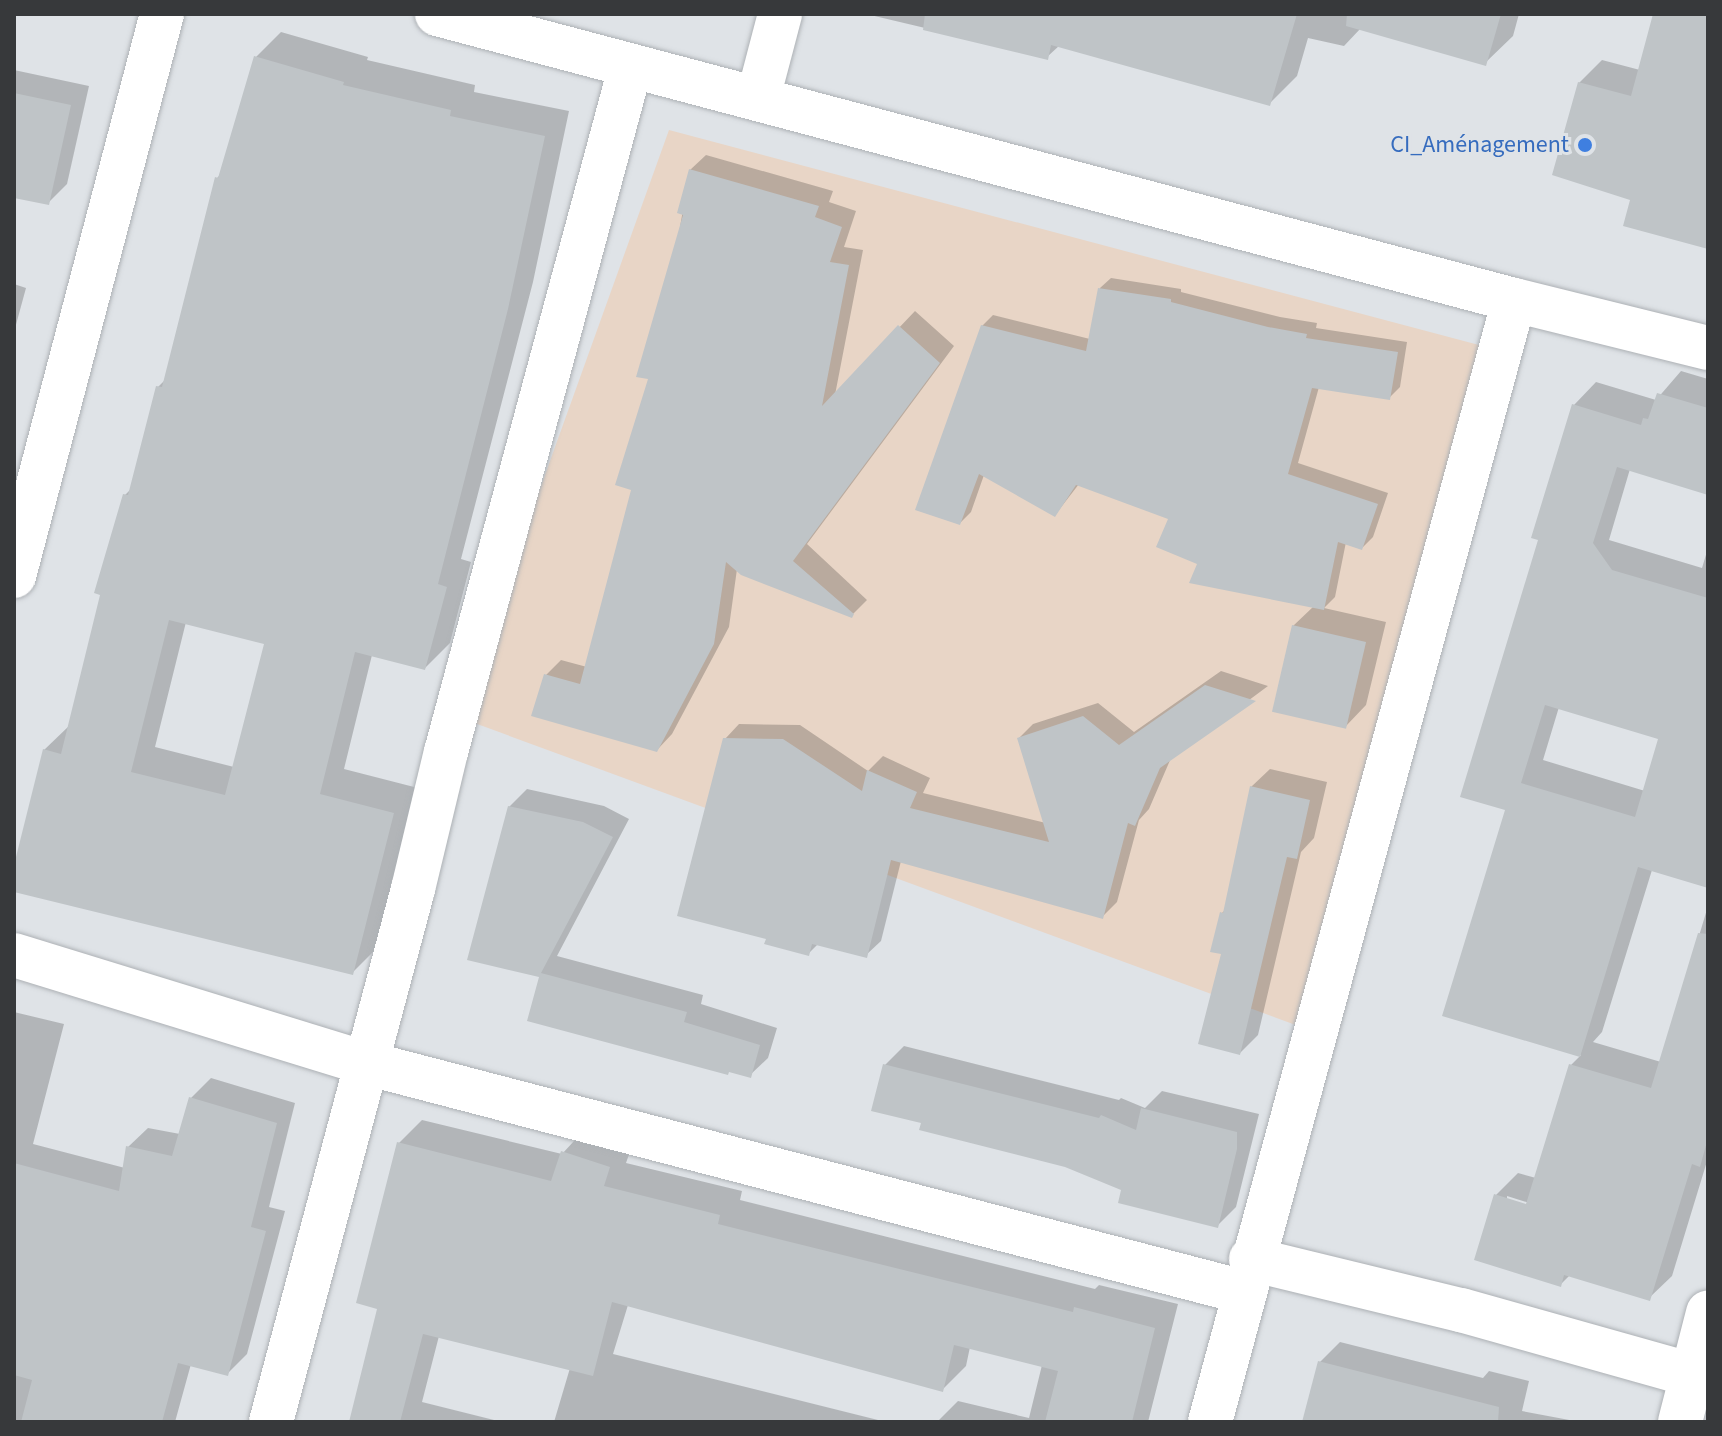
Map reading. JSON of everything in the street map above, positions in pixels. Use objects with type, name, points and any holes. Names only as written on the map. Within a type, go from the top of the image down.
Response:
[{"type":"street","points":[[14,576],[32,433],[162,14]]},
{"type":"street","points":[[437,14],[1514,300],[1708,348]]},
{"type":"street","points":[[758,98],[780,14]]},
{"type":"street","points":[[271,1422],[450,737],[631,65]]},
{"type":"street","points":[[1210,1422],[1247,1276],[1514,300]]},
{"type":"street","points":[[14,955],[366,1063],[1247,1276],[1461,1310],[1693,1375]]},
{"type":"street","points":[[1680,1422],[1708,1313]]},
{"type":"shaded area","points":[[669,130],[1494,349],[1312,1031],[458,717]]},
{"type":"building","points":[[925,14],[1297,14],[1270,106],[1051,45],[1048,60],[923,30]]},
{"type":"building","points":[[1347,14],[1501,14],[1486,66],[1346,26]]},
{"type":"building","points":[[1653,14],[1708,14],[1708,249],[1623,226],[1630,200],[1552,175],[1578,82],[1631,96]]},
{"type":"building","points":[[254,56],[344,82],[343,85],[451,110],[450,116],[545,136],[508,309],[438,584],[447,587],[425,670],[355,652],[320,794],[394,813],[353,975],[14,892],[14,865],[43,749],[61,754],[100,595],[94,593],[123,494],[128,495],[156,386],[162,387],[215,177],[218,178]],"holes":[[[169,620],[264,644],[225,795],[131,772]]]},
{"type":"building","points":[[14,93],[71,105],[49,205],[14,198]]},
{"type":"building","points":[[689,169],[819,206],[815,217],[842,227],[830,262],[849,265],[822,406],[898,325],[940,363],[793,561],[854,614],[852,618],[741,575],[726,562],[714,644],[657,752],[531,716],[544,674],[580,684],[631,490],[615,485],[648,379],[636,377],[683,215],[677,213]]},
{"type":"building","points":[[1098,288],[1171,299],[1171,302],[1268,327],[1307,334],[1306,338],[1398,352],[1390,400],[1312,388],[1288,474],[1378,504],[1362,550],[1338,542],[1324,610],[1189,583],[1197,564],[1156,547],[1168,519],[1076,485],[1055,517],[979,474],[960,525],[915,510],[981,325],[1086,351]]},
{"type":"building","points":[[1657,393],[1708,408],[1708,495],[1617,467],[1593,543],[1612,570],[1708,598],[1708,888],[1638,867],[1580,1057],[1442,1016],[1505,810],[1460,797],[1538,540],[1531,538],[1572,404],[1641,425],[1643,418],[1648,419]],"holes":[[[1545,705],[1658,739],[1635,817],[1521,783]]]},
{"type":"building","points":[[1292,625],[1366,642],[1346,729],[1272,712]]},
{"type":"building","points":[[1205,685],[1256,701],[1160,768],[1135,826],[1128,823],[1103,919],[891,860],[867,958],[812,944],[809,956],[764,944],[766,939],[677,916],[723,738],[783,739],[862,791],[867,770],[917,792],[910,808],[1049,842],[1017,738],[1083,716],[1119,745]]},
{"type":"building","points":[[1250,786],[1310,800],[1297,859],[1287,857],[1240,1055],[1198,1044],[1221,954],[1210,952],[1220,912],[1223,913]]},
{"type":"building","points":[[508,806],[583,822],[613,837],[541,973],[687,1012],[684,1022],[760,1045],[751,1078],[729,1072],[728,1075],[527,1021],[539,977],[467,960]]},
{"type":"building","points":[[1698,933],[1708,934],[1708,1138],[1700,1167],[1692,1164],[1650,1301],[1564,1275],[1561,1287],[1474,1260],[1494,1194],[1526,1204],[1569,1064],[1651,1088]]},
{"type":"building","points":[[883,1064],[1099,1118],[1101,1115],[1136,1130],[1141,1108],[1237,1132],[1237,1149],[1218,1228],[1118,1203],[1121,1190],[1065,1167],[919,1130],[921,1123],[871,1111]]},
{"type":"building","points":[[189,1097],[277,1123],[251,1227],[266,1231],[228,1376],[178,1363],[162,1422],[21,1422],[32,1380],[14,1375],[14,1163],[119,1191],[126,1146],[172,1156]]},
{"type":"building","points":[[397,1142],[551,1181],[561,1151],[610,1167],[604,1186],[720,1215],[718,1224],[1073,1312],[1074,1307],[1155,1328],[1132,1422],[1045,1422],[1058,1371],[954,1345],[943,1392],[612,1302],[593,1376],[423,1334],[400,1422],[349,1422],[377,1309],[356,1303]]},
{"type":"building","points":[[1318,1361],[1499,1407],[1498,1422],[1302,1422]]},
{"type":"place","name":"CI_Aménagement","points":[[1585,145]]}]
